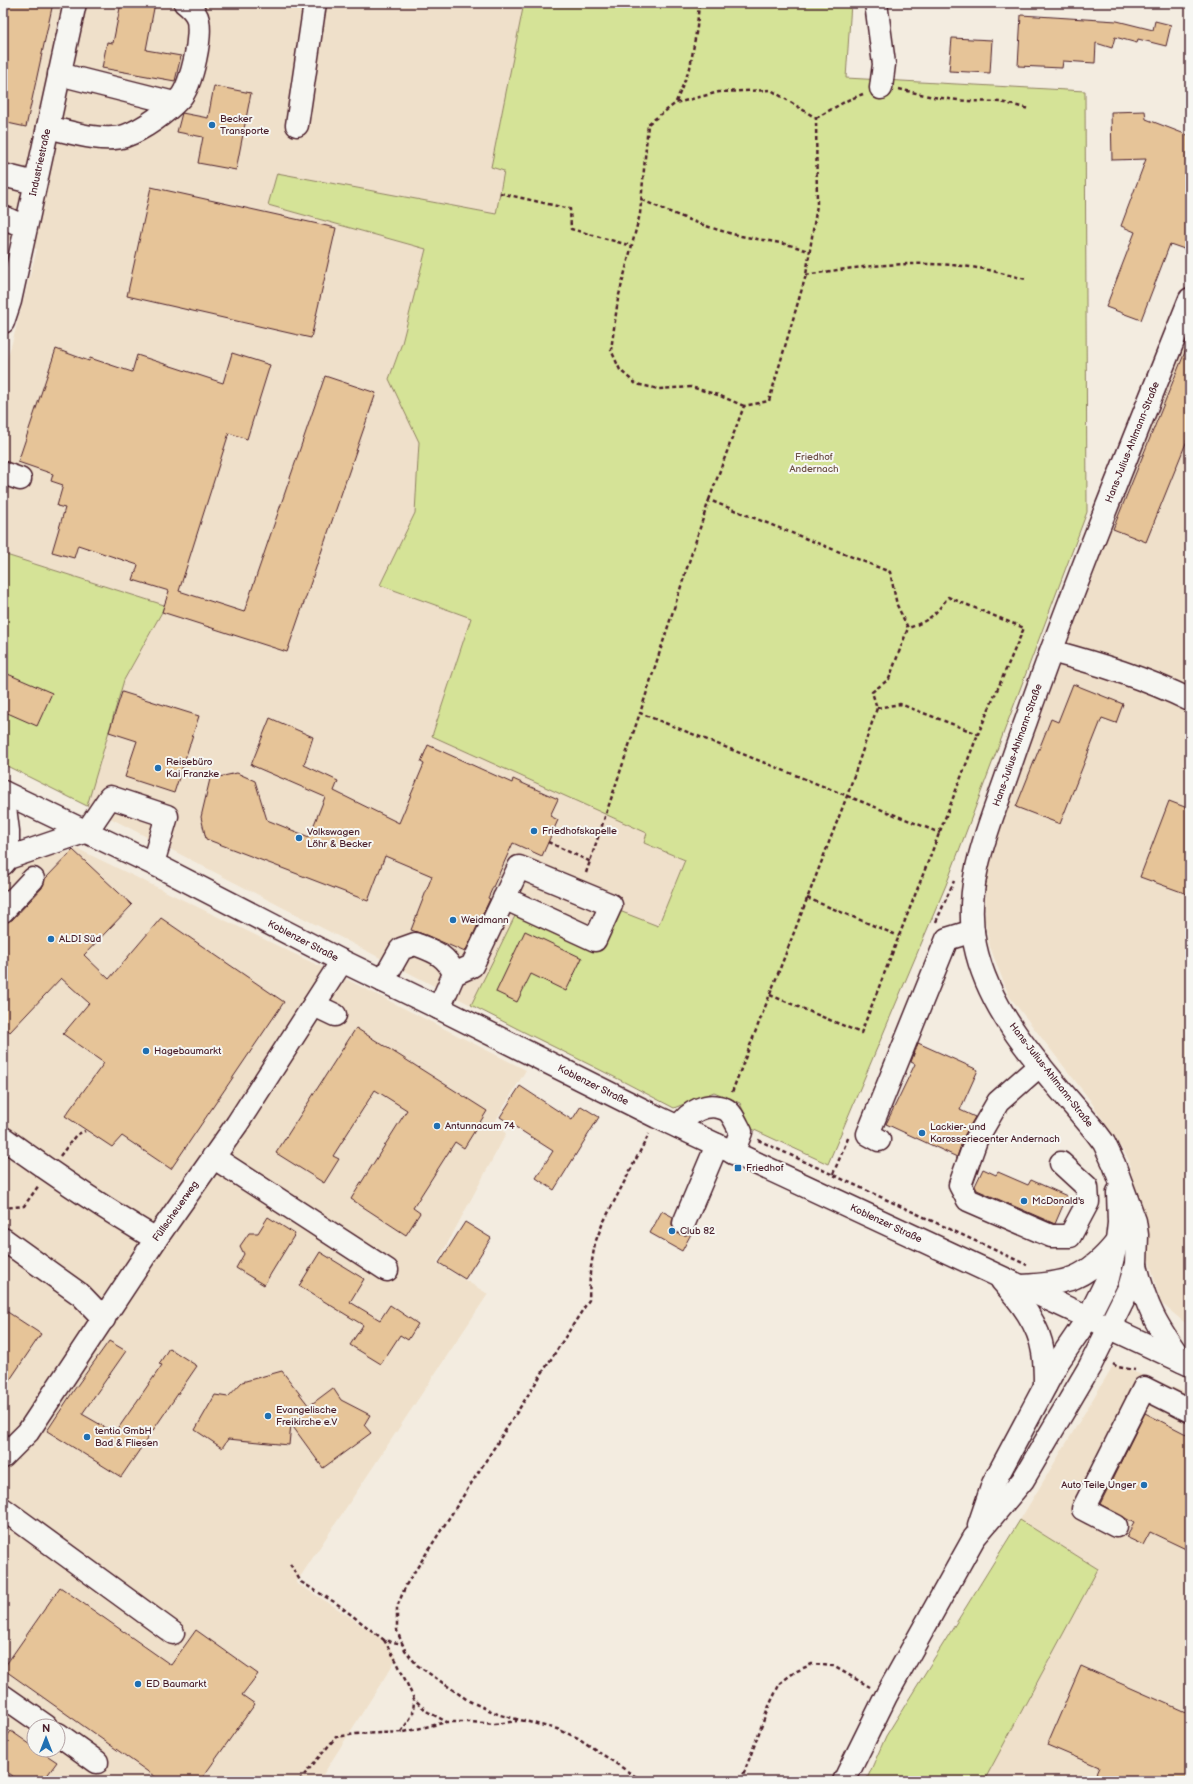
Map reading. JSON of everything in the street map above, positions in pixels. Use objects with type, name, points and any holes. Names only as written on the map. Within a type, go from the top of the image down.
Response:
[{"type":"street","name":"Industriestraße","points":[[3,322],[10,301],[75,3]]},
{"type":"street","points":[[48,127],[108,139],[125,136],[148,124],[174,103],[180,97],[194,68],[198,34],[197,18],[192,8],[185,3]]},
{"type":"street","points":[[297,126],[314,3]]},
{"type":"street","points":[[876,3],[884,64],[881,88]]},
{"type":"street","points":[[60,74],[174,103]]},
{"type":"street","points":[[3,175],[35,183]]},
{"type":"street","points":[[3,217],[25,227]]},
{"type":"street","name":"Hans-Julius-Ahlmann-Straße","points":[[974,1538],[1023,1480],[1098,1353],[1129,1288],[1136,1264],[1137,1235],[1135,1221],[1118,1172],[1104,1143],[1040,1065],[1007,1020],[996,1001],[979,961],[973,931],[971,899],[973,886],[981,847],[1051,651],[1190,299]]},
{"type":"street","points":[[1051,651],[1105,665],[1190,700]]},
{"type":"street","points":[[3,792],[8,831],[6,861],[86,831],[110,797],[167,816],[153,863]]},
{"type":"street","name":"Koblenzer Straße","points":[[3,792],[153,863],[342,961],[657,1117],[1186,1364]]},
{"type":"street","points":[[439,1008],[454,974],[472,966],[504,898],[519,867],[611,905],[595,940],[504,898]]},
{"type":"street","points":[[3,911],[34,879]]},
{"type":"street","points":[[879,1140],[868,1134],[947,938],[973,931]]},
{"type":"street","points":[[383,981],[401,949],[416,944],[438,953],[451,965],[454,974]]},
{"type":"street","name":"Füllscheuerweg","points":[[3,1457],[28,1432],[156,1239],[213,1158],[342,961]]},
{"type":"street","points":[[314,1005],[335,1015]]},
{"type":"street","points":[[1040,1065],[998,1102],[976,1140],[960,1185],[968,1200],[1051,1236],[1070,1236],[1088,1202],[1087,1187],[1061,1163]]},
{"type":"street","points":[[679,1127],[684,1118],[706,1106],[725,1109],[734,1118],[741,1132],[725,1149],[684,1223]]},
{"type":"street","points":[[3,1138],[49,1171],[156,1239]]},
{"type":"street","points":[[213,1158],[386,1270]]},
{"type":"street","name":"Hans-Julius-Ahlmann-Straße","points":[[974,1538],[993,1484],[1070,1341],[1088,1318],[1108,1278],[1119,1223],[1118,1172]]},
{"type":"street","points":[[3,1239],[81,1295],[104,1318]]},
{"type":"street","points":[[1020,1286],[1044,1285],[1073,1280],[1100,1261],[1116,1243]]},
{"type":"street","name":"Hans-Julius-Ahlmann-Straße","points":[[1136,1264],[1143,1294],[1152,1316],[1186,1364]]},
{"type":"street","points":[[999,1277],[1023,1308],[1038,1335],[1043,1352],[1046,1386]]},
{"type":"street","points":[[1116,1526],[1083,1509],[1144,1388],[1190,1410]]},
{"type":"street","points":[[3,1509],[174,1634]]},
{"type":"street","points":[[844,1781],[886,1696],[974,1538]]},
{"type":"street","points":[[3,1696],[35,1718]]},
{"type":"street","points":[[66,1740],[97,1762]]},
{"type":"path","points":[[676,102],[690,68],[697,27],[699,3]]},
{"type":"path","points":[[816,118],[848,100],[881,88],[897,88],[933,97],[966,101],[1001,102],[1029,109]]},
{"type":"path","points":[[771,90],[816,118],[817,205],[810,252],[806,275],[769,401],[744,406],[718,395],[691,387],[659,388],[636,384],[620,370],[611,350],[618,299],[642,200],[648,124],[676,102],[719,92],[771,90]]},
{"type":"path","points":[[500,193],[570,209],[571,230],[632,246]]},
{"type":"path","points":[[642,200],[691,221],[740,236],[793,245],[810,252]]},
{"type":"path","points":[[806,275],[845,268],[904,264],[984,269],[1026,279]]},
{"type":"path","points":[[579,891],[591,862],[709,500],[744,406]]},
{"type":"path","points":[[709,500],[890,572],[897,605],[908,628],[889,679],[872,692],[876,708],[846,796],[725,1109]]},
{"type":"path","points":[[770,995],[861,1032],[978,734],[1024,628],[948,597],[937,612],[925,622],[908,628]]},
{"type":"path","points":[[876,708],[900,704],[978,734]]},
{"type":"path","points":[[640,713],[940,833]]},
{"type":"path","points":[[548,842],[591,862]]},
{"type":"path","points":[[807,898],[899,936]]},
{"type":"path","points":[[642,1781],[578,1738],[557,1730],[500,1715],[469,1701],[417,1665],[405,1650],[397,1631],[397,1606],[406,1585],[589,1300],[590,1273],[595,1243],[602,1225],[657,1117]]},
{"type":"path","points":[[741,1132],[1030,1266]]},
{"type":"path","points":[[3,1210],[4,1208],[24,1206]]},
{"type":"path","points":[[1098,1353],[1118,1367],[1141,1372]]},
{"type":"path","points":[[290,1564],[301,1582],[336,1603],[384,1640],[397,1662],[414,1699],[428,1712],[447,1722]]},
{"type":"path","points":[[384,1640],[402,1644]]},
{"type":"path","points":[[741,1781],[769,1706],[780,1683],[795,1672],[812,1664],[833,1666],[886,1696]]},
{"type":"path","points":[[401,1732],[413,1714],[414,1699]]},
{"type":"path","points":[[299,1781],[336,1737],[356,1734],[401,1732],[447,1722],[495,1724],[519,1721]]},
{"type":"shaded area","points":[[3,3],[524,3],[491,167],[504,170],[496,214],[277,173],[268,205],[426,249],[402,343],[389,378],[419,442],[415,513],[380,585],[471,618],[432,736],[648,833],[644,843],[685,860],[658,926],[601,948],[516,914],[471,1005],[87,806],[124,680],[162,612],[164,605],[3,554],[3,371],[37,249],[3,239]]},
{"type":"shaded area","points":[[3,250],[7,263],[3,284]]},
{"type":"shaded area","points":[[1190,331],[1190,1327],[1161,1303],[1146,1249],[1129,1160],[1090,1100],[1009,996],[990,947],[985,921],[986,882],[992,848],[1095,569]]},
{"type":"shaded area","points":[[78,849],[342,977],[526,1070],[496,1120],[506,1134],[437,1263],[488,1294],[296,1583],[332,1605],[388,1643],[397,1658],[319,1781],[3,1781],[3,1470],[30,1438],[3,1463],[3,879],[16,865]]},
{"type":"shaded area","points":[[1114,1364],[1190,1394],[1190,1781],[984,1781],[1098,1569],[1020,1520]]},
{"type":"green space","name":"Friedhof Andernach","points":[[524,3],[851,3],[846,78],[1085,91],[1087,512],[946,885],[828,1164],[750,1128],[740,1103],[714,1092],[674,1108],[471,1005],[516,914],[601,948],[617,910],[658,926],[685,860],[644,843],[647,833],[432,736],[471,618],[380,585],[415,513],[419,442],[389,379],[402,343],[426,249],[268,205],[277,173],[496,214],[504,171],[491,167]]},
{"type":"green space","points":[[3,554],[164,605],[162,612],[124,680],[87,806],[3,764]]},
{"type":"green space","points":[[1020,1520],[1098,1569],[984,1781],[866,1781],[886,1736]]},
{"type":"building","points":[[3,3],[53,3],[26,127],[3,122]]},
{"type":"building","points":[[121,3],[155,3],[146,50],[181,56],[175,81],[102,68],[107,42],[113,43]]},
{"type":"building","points":[[1021,15],[1117,21],[1153,30],[1155,21],[1171,25],[1166,46],[1138,39],[1137,43],[1115,37],[1112,48],[1096,43],[1095,63],[1063,61],[1062,68],[1018,66]]},
{"type":"building","points":[[952,38],[992,40],[990,73],[949,71]]},
{"type":"building","name":"Becker Transporte","points":[[214,86],[251,93],[236,170],[198,163],[203,137],[177,132],[182,113],[208,118]]},
{"type":"building","points":[[1145,111],[1146,119],[1190,136],[1190,251],[1170,244],[1141,320],[1106,307],[1135,232],[1121,226],[1146,159],[1112,160],[1111,112]]},
{"type":"building","points":[[151,187],[336,228],[311,338],[127,296]]},
{"type":"building","points":[[1189,342],[1190,433],[1146,542],[1113,529]]},
{"type":"building","points":[[56,349],[89,361],[90,358],[132,372],[137,355],[223,383],[232,353],[270,365],[247,439],[229,433],[179,591],[244,612],[325,376],[376,393],[287,652],[162,612],[169,591],[133,580],[138,565],[78,545],[74,558],[52,552],[65,508],[57,506],[63,485],[51,481],[53,474],[18,462]]},
{"type":"building","points":[[3,672],[52,693],[37,726],[3,711]]},
{"type":"building","points":[[1073,684],[1123,704],[1116,723],[1102,718],[1060,824],[1016,807],[1051,719],[1058,722]]},
{"type":"building","points":[[122,692],[199,716],[174,793],[125,777],[137,741],[109,732]]},
{"type":"building","points":[[270,718],[313,737],[304,765],[338,781],[334,791],[399,823],[424,764],[421,762],[428,745],[512,783],[513,779],[558,799],[550,816],[558,820],[542,856],[513,843],[488,898],[490,899],[465,952],[411,930],[432,876],[385,856],[368,901],[206,839],[201,817],[210,779],[237,773],[255,781],[267,820],[309,837],[325,797],[251,765]]},
{"type":"building","points":[[1169,801],[1190,809],[1190,895],[1140,877]]},
{"type":"building","points":[[73,850],[132,905],[84,955],[109,979],[161,918],[284,1002],[171,1169],[122,1136],[112,1147],[65,1116],[104,1063],[63,1034],[89,1003],[61,978],[10,1032],[3,1026],[3,923],[12,920],[42,888],[45,879]]},
{"type":"building","points":[[525,931],[582,958],[566,991],[531,974],[517,1002],[496,992]]},
{"type":"building","name":"Antunnacum 74","points":[[356,1028],[487,1111],[464,1148],[455,1142],[413,1208],[420,1213],[406,1235],[351,1199],[407,1110],[375,1090],[333,1156],[339,1159],[324,1183],[276,1153]]},
{"type":"building","points":[[918,1043],[978,1070],[960,1110],[975,1117],[964,1136],[957,1157],[886,1124],[915,1064],[911,1062]]},
{"type":"building","points":[[520,1086],[572,1120],[581,1106],[599,1117],[554,1190],[536,1178],[553,1151],[500,1117]]},
{"type":"building","name":"McDonald's","points":[[983,1169],[996,1175],[998,1172],[1028,1185],[1031,1180],[1067,1196],[1055,1224],[977,1190],[975,1186]]},
{"type":"building","name":"Club 82","points":[[662,1211],[673,1217],[672,1225],[674,1230],[679,1234],[686,1235],[692,1232],[682,1251],[650,1233]]},
{"type":"building","points":[[268,1217],[295,1234],[264,1285],[236,1268],[244,1254],[240,1246],[249,1233],[258,1233]]},
{"type":"building","points":[[465,1222],[491,1238],[465,1279],[439,1263]]},
{"type":"building","points":[[320,1252],[364,1279],[350,1302],[380,1320],[390,1305],[418,1324],[408,1340],[400,1335],[381,1364],[350,1345],[363,1325],[299,1286]]},
{"type":"building","points":[[3,1309],[41,1334],[3,1390]]},
{"type":"building","points":[[109,1341],[126,1351],[82,1414],[115,1433],[162,1365],[159,1364],[169,1348],[197,1366],[121,1477],[47,1431]]},
{"type":"building","points":[[282,1371],[309,1406],[333,1388],[341,1400],[370,1415],[364,1425],[371,1433],[323,1468],[291,1424],[289,1445],[228,1439],[222,1448],[195,1430],[215,1395],[228,1397],[242,1382]]},
{"type":"building","name":"Auto Teile Unger","points":[[1145,1413],[1190,1436],[1190,1551],[1150,1532],[1143,1545],[1126,1537],[1134,1523],[1100,1504]]},
{"type":"building","name":"ED Baumarkt","points":[[60,1587],[171,1665],[196,1630],[258,1674],[242,1695],[255,1704],[200,1781],[161,1781],[3,1669]]},
{"type":"building","points":[[1081,1666],[1190,1714],[1190,1781],[1093,1781],[1099,1767],[1047,1745]]},
{"type":"building","points":[[11,1731],[26,1741],[26,1758],[51,1758],[57,1762],[43,1781],[20,1781],[3,1769],[3,1742]]},
{"type":"place","name":"Becker Transporte","points":[[212,125]]},
{"type":"place","name":"Reisebüro Kai Franzke","points":[[158,768]]},
{"type":"place","name":"Friedhofskapelle","points":[[534,831]]},
{"type":"place","name":"Volkswagen Löhr & Becker","points":[[299,838]]},
{"type":"place","name":"Weidmann","points":[[453,920]]},
{"type":"place","name":"ALDI Süd","points":[[51,939]]},
{"type":"place","name":"Hagebaumarkt","points":[[146,1051]]},
{"type":"place","name":"Antunnacum 74","points":[[437,1126]]},
{"type":"place","name":"Lackier- und Karosseriecenter Andernach","points":[[922,1133]]},
{"type":"place","name":"Friedhof","points":[[738,1168]]},
{"type":"place","name":"McDonald's","points":[[1024,1201]]},
{"type":"place","name":"Club 82","points":[[672,1231]]},
{"type":"place","name":"Evangelische Freikirche e.V","points":[[268,1416]]},
{"type":"place","name":"tentia GmbH Bad & Fliesen","points":[[87,1437]]},
{"type":"place","name":"Auto Teile Unger","points":[[1144,1485]]},
{"type":"place","name":"ED Baumarkt","points":[[138,1684]]}]
